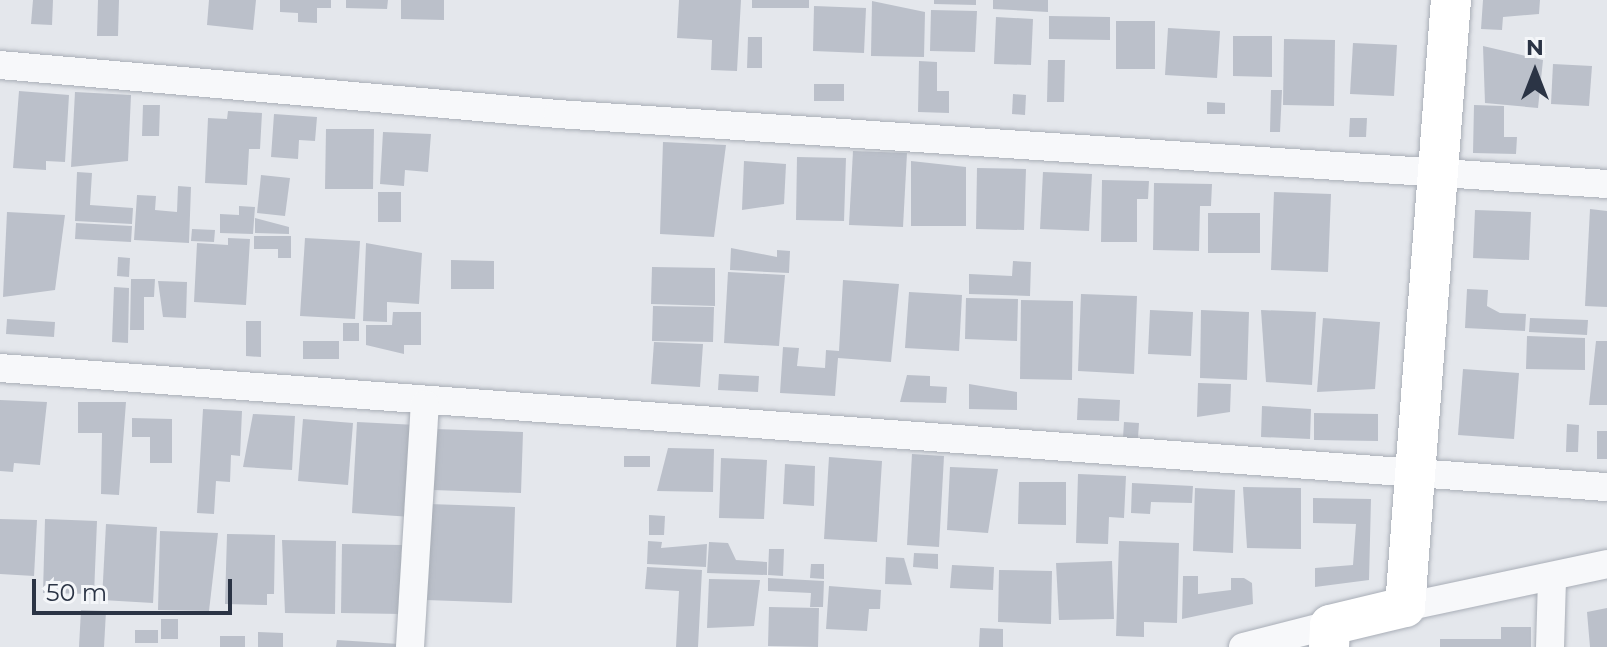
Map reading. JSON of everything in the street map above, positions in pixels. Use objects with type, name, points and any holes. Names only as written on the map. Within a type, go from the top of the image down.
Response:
[{"type":"street","points":[[1405,607],[1451,0]]},
{"type":"street","points":[[0,65],[558,114],[1438,169],[1607,184]]},
{"type":"street","points":[[0,368],[425,404],[1607,487]]},
{"type":"street","points":[[410,647],[425,404]]},
{"type":"street","points":[[1243,647],[1330,636],[1405,607],[1607,564]]},
{"type":"street","points":[[1550,647],[1552,578]]},
{"type":"building","points":[[33,0],[53,0],[52,25],[31,24]]},
{"type":"building","points":[[98,0],[119,0],[118,36],[97,36]]},
{"type":"building","points":[[209,0],[256,0],[253,30],[207,25]]},
{"type":"building","points":[[280,0],[331,0],[331,8],[317,8],[317,23],[298,22],[298,13],[280,12]]},
{"type":"building","points":[[346,0],[388,0],[387,9],[346,8]]},
{"type":"building","points":[[401,0],[444,0],[444,20],[401,19]]},
{"type":"building","points":[[679,0],[741,0],[737,71],[711,70],[712,40],[677,38]]},
{"type":"building","points":[[752,0],[809,0],[809,8],[752,8]]},
{"type":"building","points":[[934,0],[976,0],[976,5],[934,4]]},
{"type":"building","points":[[993,0],[1048,0],[1048,12],[993,9]]},
{"type":"building","points":[[1483,0],[1540,0],[1539,14],[1503,17],[1502,30],[1481,29]]},
{"type":"building","points":[[872,1],[925,12],[924,57],[871,56]]},
{"type":"building","points":[[814,6],[866,8],[864,53],[813,51]]},
{"type":"building","points":[[931,10],[977,11],[975,52],[930,51]]},
{"type":"building","points":[[1049,16],[1110,17],[1110,40],[1049,39]]},
{"type":"building","points":[[996,17],[1033,19],[1031,65],[994,64]]},
{"type":"building","points":[[1116,21],[1155,21],[1155,69],[1116,69]]},
{"type":"building","points":[[1168,28],[1220,31],[1217,78],[1165,75]]},
{"type":"building","points":[[1233,36],[1272,36],[1272,77],[1233,76]]},
{"type":"building","points":[[748,37],[762,37],[762,68],[747,68]]},
{"type":"building","points":[[1284,39],[1335,40],[1334,106],[1283,105]]},
{"type":"building","points":[[1353,43],[1397,45],[1394,96],[1350,94]]},
{"type":"building","points":[[1483,46],[1543,60],[1538,108],[1485,103]]},
{"type":"building","points":[[1048,60],[1065,60],[1064,102],[1047,102]]},
{"type":"building","points":[[919,61],[937,62],[937,91],[949,91],[949,113],[918,112]]},
{"type":"building","points":[[1553,64],[1592,66],[1589,106],[1551,104]]},
{"type":"building","points":[[814,84],[844,84],[844,101],[814,101]]},
{"type":"building","points":[[1271,90],[1282,90],[1280,132],[1270,132]]},
{"type":"building","points":[[19,91],[69,95],[65,162],[46,161],[46,170],[13,168]]},
{"type":"building","points":[[75,92],[131,95],[128,161],[71,167]]},
{"type":"building","points":[[1013,94],[1026,95],[1025,115],[1012,114]]},
{"type":"building","points":[[1207,102],[1225,103],[1225,114],[1207,114]]},
{"type":"building","points":[[143,105],[160,105],[159,136],[142,136]]},
{"type":"building","points":[[1474,105],[1504,106],[1504,137],[1517,137],[1516,154],[1473,153]]},
{"type":"building","points":[[228,111],[262,113],[260,149],[249,149],[247,185],[205,183],[208,118],[227,119]]},
{"type":"building","points":[[274,114],[317,117],[315,141],[299,140],[298,159],[271,157]]},
{"type":"building","points":[[1350,118],[1367,118],[1366,137],[1349,137]]},
{"type":"building","points":[[326,129],[374,129],[373,189],[325,189]]},
{"type":"building","points":[[383,132],[431,134],[428,172],[405,170],[404,186],[380,184]]},
{"type":"building","points":[[663,142],[726,145],[714,237],[660,234]]},
{"type":"building","points":[[853,151],[907,153],[903,227],[849,225]]},
{"type":"building","points":[[797,157],[846,158],[844,221],[796,220]]},
{"type":"building","points":[[744,161],[786,164],[784,204],[742,210]]},
{"type":"building","points":[[911,161],[966,167],[966,226],[911,226]]},
{"type":"building","points":[[977,168],[1026,169],[1024,230],[976,229]]},
{"type":"building","points":[[77,172],[92,173],[90,205],[133,208],[132,224],[75,221]]},
{"type":"building","points":[[1043,172],[1092,174],[1089,231],[1040,229]]},
{"type":"building","points":[[261,175],[290,178],[285,216],[257,213]]},
{"type":"building","points":[[1102,180],[1149,181],[1148,199],[1137,199],[1137,242],[1101,242]]},
{"type":"building","points":[[1154,183],[1212,184],[1211,206],[1200,206],[1199,251],[1153,250]]},
{"type":"building","points":[[178,186],[191,187],[189,243],[134,240],[137,195],[156,196],[155,210],[177,212]]},
{"type":"building","points":[[378,192],[401,192],[401,222],[378,222]]},
{"type":"building","points":[[1274,192],[1331,194],[1328,272],[1271,270]]},
{"type":"building","points":[[239,206],[255,207],[253,234],[220,233],[220,214],[239,215]]},
{"type":"building","points":[[1590,209],[1607,211],[1607,307],[1585,306]]},
{"type":"building","points":[[1475,210],[1531,212],[1529,260],[1473,258]]},
{"type":"building","points":[[7,212],[65,215],[55,290],[3,297]]},
{"type":"building","points":[[1208,213],[1260,213],[1260,253],[1208,253]]},
{"type":"building","points":[[255,218],[289,227],[289,234],[255,233]]},
{"type":"building","points":[[76,223],[132,226],[131,242],[75,239]]},
{"type":"building","points":[[192,229],[215,230],[214,242],[191,241]]},
{"type":"building","points":[[254,236],[291,236],[291,258],[278,258],[278,249],[254,249]]},
{"type":"building","points":[[228,238],[250,239],[246,305],[194,302],[197,243],[228,245]]},
{"type":"building","points":[[305,238],[360,241],[355,319],[300,316]]},
{"type":"building","points":[[366,243],[422,253],[419,304],[387,302],[387,322],[363,321]]},
{"type":"building","points":[[731,248],[777,257],[777,250],[790,251],[789,273],[730,270]]},
{"type":"building","points":[[118,257],[130,258],[129,277],[117,276]]},
{"type":"building","points":[[451,260],[494,261],[494,289],[451,289]]},
{"type":"building","points":[[1013,261],[1031,262],[1030,296],[969,294],[969,274],[1012,276]]},
{"type":"building","points":[[652,267],[715,268],[715,306],[651,304]]},
{"type":"building","points":[[728,272],[785,275],[779,346],[724,343]]},
{"type":"building","points":[[131,279],[155,279],[154,297],[144,297],[144,330],[130,330]]},
{"type":"building","points":[[843,280],[899,284],[891,362],[838,358],[835,396],[780,393],[783,347],[799,348],[797,366],[825,368],[826,350],[839,351]]},
{"type":"building","points":[[158,281],[187,282],[186,318],[163,317]]},
{"type":"building","points":[[114,287],[129,288],[128,343],[112,342]]},
{"type":"building","points":[[1467,289],[1488,290],[1487,306],[1500,313],[1526,314],[1525,331],[1465,328]]},
{"type":"building","points":[[909,292],[962,295],[959,351],[905,348]]},
{"type":"building","points":[[1081,294],[1137,296],[1134,374],[1078,371]]},
{"type":"building","points":[[966,298],[1018,299],[1017,341],[965,339]]},
{"type":"building","points":[[1021,300],[1073,301],[1072,380],[1020,379]]},
{"type":"building","points":[[653,306],[714,307],[713,342],[652,341]]},
{"type":"building","points":[[1150,310],[1193,312],[1191,356],[1148,354]]},
{"type":"building","points":[[1201,310],[1249,312],[1247,380],[1200,378]]},
{"type":"building","points":[[1261,310],[1316,312],[1312,385],[1266,382]]},
{"type":"building","points":[[393,312],[421,312],[421,345],[404,345],[404,354],[366,345],[366,325],[392,325]]},
{"type":"building","points":[[1323,318],[1380,322],[1375,389],[1317,392]]},
{"type":"building","points":[[1530,318],[1588,320],[1587,335],[1529,332]]},
{"type":"building","points":[[7,319],[55,322],[54,337],[6,334]]},
{"type":"building","points":[[246,321],[261,321],[261,357],[246,356]]},
{"type":"building","points":[[343,323],[359,323],[359,341],[343,341]]},
{"type":"building","points":[[1527,336],[1585,338],[1585,370],[1526,369]]},
{"type":"building","points":[[303,341],[339,341],[339,359],[303,359]]},
{"type":"building","points":[[1596,341],[1607,341],[1607,405],[1589,405]]},
{"type":"building","points":[[654,342],[703,344],[700,387],[651,384]]},
{"type":"building","points":[[1463,369],[1519,373],[1514,439],[1458,435]]},
{"type":"building","points":[[719,374],[759,376],[758,392],[718,390]]},
{"type":"building","points":[[907,375],[930,376],[930,386],[947,387],[946,403],[900,402]]},
{"type":"building","points":[[1198,383],[1231,384],[1230,412],[1197,417]]},
{"type":"building","points":[[969,384],[1017,392],[1017,410],[969,409]]},
{"type":"building","points":[[1078,398],[1120,400],[1119,421],[1077,420]]},
{"type":"building","points":[[0,400],[47,402],[40,465],[14,463],[13,472],[0,471]]},
{"type":"building","points":[[78,402],[126,402],[119,495],[101,494],[102,433],[78,433]]},
{"type":"building","points":[[1262,406],[1311,409],[1310,439],[1261,437]]},
{"type":"building","points":[[203,409],[242,411],[240,456],[231,455],[230,482],[216,481],[214,514],[197,513]]},
{"type":"building","points":[[1314,413],[1378,414],[1378,441],[1314,440]]},
{"type":"building","points":[[253,414],[295,416],[292,470],[243,467]]},
{"type":"building","points":[[132,418],[172,419],[172,463],[150,463],[150,437],[132,437]]},
{"type":"building","points":[[303,419],[353,423],[348,485],[298,481]]},
{"type":"building","points":[[357,422],[417,425],[412,517],[352,513]]},
{"type":"building","points":[[1124,422],[1139,423],[1138,438],[1123,438]]},
{"type":"building","points":[[1567,424],[1579,425],[1578,452],[1566,452]]},
{"type":"building","points":[[435,429],[523,432],[521,493],[433,490]]},
{"type":"building","points":[[1597,431],[1607,431],[1607,459],[1597,459]]},
{"type":"building","points":[[668,448],[714,449],[713,492],[657,491]]},
{"type":"building","points":[[912,454],[944,456],[939,547],[907,545]]},
{"type":"building","points":[[624,456],[650,456],[650,467],[624,467]]},
{"type":"building","points":[[829,457],[882,461],[877,542],[824,539]]},
{"type":"building","points":[[721,458],[767,460],[764,519],[719,518]]},
{"type":"building","points":[[785,464],[815,466],[814,506],[783,504]]},
{"type":"building","points":[[950,467],[998,469],[988,533],[947,530]]},
{"type":"building","points":[[1078,474],[1126,476],[1124,518],[1109,517],[1108,544],[1076,543]]},
{"type":"building","points":[[1019,482],[1066,482],[1066,525],[1018,524]]},
{"type":"building","points":[[1132,483],[1193,486],[1192,503],[1151,502],[1150,514],[1131,513]]},
{"type":"building","points":[[1243,487],[1301,488],[1301,549],[1247,548]]},
{"type":"building","points":[[1195,488],[1235,490],[1233,553],[1193,551]]},
{"type":"building","points":[[1313,498],[1371,499],[1369,580],[1315,587],[1315,568],[1353,565],[1356,524],[1313,523]]},
{"type":"building","points":[[429,504],[515,507],[512,603],[426,600]]},
{"type":"building","points":[[649,515],[665,516],[664,535],[649,535]]},
{"type":"building","points":[[0,519],[37,520],[34,576],[0,574]]},
{"type":"building","points":[[45,519],[97,521],[94,594],[43,593]]},
{"type":"building","points":[[106,524],[157,527],[153,603],[102,600]]},
{"type":"building","points":[[160,531],[218,533],[209,611],[158,610]]},
{"type":"building","points":[[227,534],[275,535],[274,594],[267,594],[267,605],[225,604]]},
{"type":"building","points":[[282,540],[336,541],[335,614],[285,613]]},
{"type":"building","points":[[648,541],[662,542],[661,548],[707,544],[706,567],[647,564]]},
{"type":"building","points":[[1119,541],[1179,543],[1177,623],[1144,622],[1144,637],[1116,636]]},
{"type":"building","points":[[709,542],[728,543],[736,560],[767,562],[767,575],[707,573]]},
{"type":"building","points":[[342,544],[402,545],[401,614],[341,613]]},
{"type":"building","points":[[769,549],[784,549],[783,576],[768,575]]},
{"type":"building","points":[[914,553],[938,554],[938,569],[913,567]]},
{"type":"building","points":[[886,557],[904,558],[912,585],[885,584]]},
{"type":"building","points":[[1112,561],[1114,619],[1059,620],[1056,563]]},
{"type":"building","points":[[811,564],[824,564],[824,579],[810,578]]},
{"type":"building","points":[[952,565],[994,567],[993,590],[950,588]]},
{"type":"building","points":[[647,567],[702,570],[698,647],[676,647],[679,591],[645,589]]},
{"type":"building","points":[[999,570],[1052,571],[1051,624],[998,622]]},
{"type":"building","points":[[1183,576],[1198,576],[1198,594],[1231,590],[1231,578],[1244,578],[1252,583],[1253,604],[1182,619]]},
{"type":"building","points":[[768,578],[824,581],[823,607],[810,607],[811,593],[768,591]]},
{"type":"building","points":[[709,579],[760,580],[754,626],[707,628]]},
{"type":"building","points":[[829,586],[881,590],[880,609],[869,609],[867,631],[826,629]]},
{"type":"building","points":[[769,607],[819,608],[818,647],[768,646]]},
{"type":"building","points":[[1607,608],[1607,647],[1590,647],[1587,612]]},
{"type":"building","points":[[81,610],[106,611],[104,647],[79,647]]},
{"type":"building","points":[[161,619],[178,619],[178,639],[161,639]]},
{"type":"building","points":[[1501,627],[1531,627],[1531,647],[1440,647],[1440,639],[1501,639]]},
{"type":"building","points":[[980,628],[1003,629],[1003,647],[979,647]]},
{"type":"building","points":[[135,630],[158,630],[158,643],[135,643]]},
{"type":"building","points":[[258,632],[283,633],[283,647],[258,647]]},
{"type":"building","points":[[220,636],[245,636],[245,647],[220,647]]},
{"type":"building","points":[[337,640],[399,644],[399,647],[336,647]]}]
